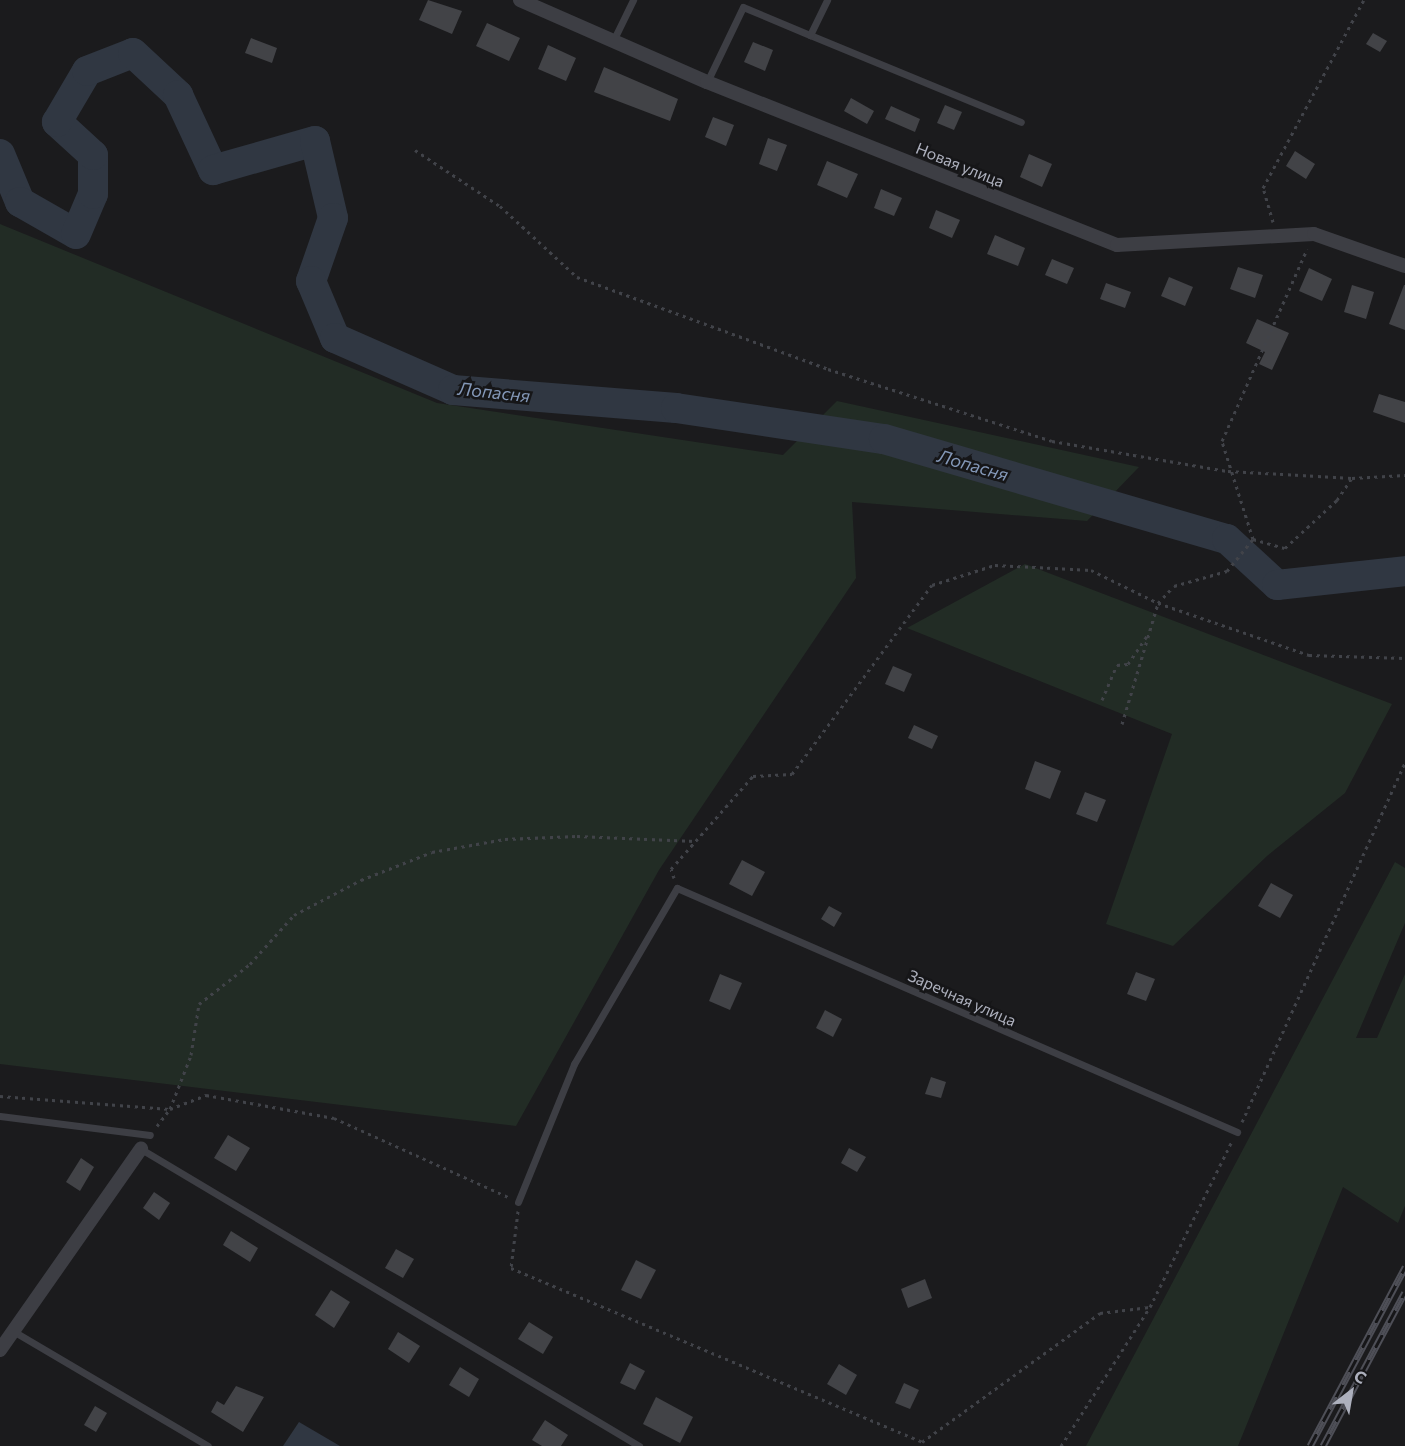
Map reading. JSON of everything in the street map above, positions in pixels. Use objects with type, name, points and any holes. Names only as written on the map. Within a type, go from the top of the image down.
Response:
[{"type":"street","name":"Новая улица","points":[[520,0],[707,82],[1117,245],[1277,238],[1314,234],[1405,266]]},
{"type":"street","points":[[0,1350],[141,1149]]},
{"type":"lane","points":[[613,41],[633,0]]},
{"type":"lane","points":[[810,35],[827,0]]},
{"type":"lane","points":[[707,82],[743,7],[1021,122]]},
{"type":"lane","points":[[518,1202],[574,1064],[677,888]]},
{"type":"lane","name":"Заречная улица","points":[[677,888],[1237,1132]]},
{"type":"lane","points":[[0,1116],[150,1135]]},
{"type":"lane","points":[[141,1149],[639,1446]]},
{"type":"lane","points":[[13,1331],[208,1446]]},
{"type":"path","points":[[1277,238],[1263,188],[1364,0]]},
{"type":"path","points":[[415,150],[500,206],[577,277],[828,369],[1052,441],[1228,471],[1352,478],[1405,475]]},
{"type":"path","points":[[1253,539],[1228,471],[1222,441],[1314,234]]},
{"type":"path","points":[[1253,539],[1285,548],[1337,500],[1352,478]]},
{"type":"path","points":[[1122,724],[1158,603],[1174,586],[1227,571],[1253,539]]},
{"type":"path","points":[[677,888],[671,869],[753,776],[792,774],[932,585],[995,565],[1091,570],[1158,603],[1309,656],[1405,658]]},
{"type":"path","points":[[1102,699],[1117,665],[1128,664],[1150,632]]},
{"type":"path","points":[[1062,1446],[1150,1307],[1237,1132],[1405,763]]},
{"type":"path","points":[[150,1135],[170,1108],[191,1055],[199,1004],[250,963],[294,915],[361,880],[432,852],[505,840],[577,837],[696,841]]},
{"type":"path","points":[[0,1096],[170,1108],[206,1095],[334,1118],[518,1202],[511,1268],[922,1442],[1100,1313],[1150,1307]]},
{"type":"shaded area","points":[[0,224],[437,403],[783,455],[837,401],[1139,467],[1087,521],[852,502],[856,578],[659,870],[516,1126],[0,1064]]},
{"type":"shaded area","points":[[1025,564],[1392,704],[1345,793],[1267,856],[1173,946],[1106,924],[1172,734],[907,628]]},
{"type":"shaded area","points":[[1395,862],[1405,868],[1405,923],[1356,1038],[1377,1038],[1405,974],[1405,1206],[1398,1223],[1343,1187],[1238,1446],[1086,1446]]},
{"type":"shaded area","points":[[299,1422],[340,1446],[283,1446]]},
{"type":"building","points":[[428,0],[462,11],[452,34],[419,20]]},
{"type":"building","points":[[487,23],[520,38],[509,61],[476,46]]},
{"type":"building","points":[[1373,33],[1387,41],[1380,52],[1366,44]]},
{"type":"building","points":[[251,38],[277,48],[272,63],[245,53]]},
{"type":"building","points":[[753,42],[773,50],[765,71],[744,62]]},
{"type":"building","points":[[548,45],[576,58],[566,81],[538,69]]},
{"type":"building","points":[[604,67],[678,99],[670,121],[594,92]]},
{"type":"building","points":[[851,98],[874,111],[867,124],[844,111]]},
{"type":"building","points":[[945,105],[962,112],[954,130],[937,123]]},
{"type":"building","points":[[891,106],[920,119],[915,132],[885,119]]},
{"type":"building","points":[[713,117],[734,125],[726,146],[705,137]]},
{"type":"building","points":[[768,138],[787,145],[777,171],[759,164]]},
{"type":"building","points":[[1295,151],[1315,164],[1306,179],[1286,166]]},
{"type":"building","points":[[1029,154],[1052,164],[1042,187],[1020,177]]},
{"type":"building","points":[[827,161],[858,174],[847,198],[817,185]]},
{"type":"building","points":[[881,189],[902,198],[894,216],[874,208]]},
{"type":"building","points":[[936,210],[960,220],[952,238],[929,228]]},
{"type":"building","points":[[995,235],[1025,248],[1018,266],[987,254]]},
{"type":"building","points":[[1052,259],[1074,268],[1067,284],[1045,275]]},
{"type":"building","points":[[1238,267],[1263,275],[1255,298],[1230,289]]},
{"type":"building","points":[[1309,268],[1332,279],[1322,301],[1299,291]]},
{"type":"building","points":[[1169,277],[1193,287],[1185,306],[1161,296]]},
{"type":"building","points":[[1106,283],[1131,292],[1125,308],[1100,299]]},
{"type":"building","points":[[1352,285],[1374,292],[1366,319],[1344,312]]},
{"type":"building","points":[[1405,285],[1405,330],[1389,324]]},
{"type":"building","points":[[1257,319],[1289,333],[1272,370],[1259,364],[1265,352],[1246,343]]},
{"type":"building","points":[[1379,394],[1405,402],[1405,423],[1373,412]]},
{"type":"building","points":[[893,666],[912,674],[904,692],[885,684]]},
{"type":"building","points":[[914,725],[938,736],[932,749],[908,738]]},
{"type":"building","points":[[1035,761],[1061,771],[1050,799],[1025,789]]},
{"type":"building","points":[[1085,792],[1106,800],[1097,822],[1076,814]]},
{"type":"building","points":[[742,860],[765,872],[752,896],[729,884]]},
{"type":"building","points":[[1271,883],[1293,895],[1280,918],[1258,906]]},
{"type":"building","points":[[829,906],[842,913],[834,927],[821,919]]},
{"type":"building","points":[[1136,972],[1155,979],[1146,1001],[1127,994]]},
{"type":"building","points":[[720,974],[742,983],[730,1010],[709,1001]]},
{"type":"building","points":[[825,1010],[842,1019],[833,1037],[816,1028]]},
{"type":"building","points":[[931,1077],[946,1082],[941,1098],[925,1094]]},
{"type":"building","points":[[228,1135],[250,1148],[236,1171],[214,1158]]},
{"type":"building","points":[[849,1148],[866,1157],[857,1172],[841,1163]]},
{"type":"building","points":[[81,1158],[94,1167],[80,1191],[66,1182]]},
{"type":"building","points":[[154,1192],[170,1203],[159,1220],[143,1208]]},
{"type":"building","points":[[231,1231],[258,1248],[250,1262],[223,1245]]},
{"type":"building","points":[[396,1249],[414,1259],[403,1278],[385,1268]]},
{"type":"building","points":[[636,1260],[656,1270],[641,1299],[621,1290]]},
{"type":"building","points":[[925,1279],[932,1298],[908,1308],[901,1289]]},
{"type":"building","points":[[331,1290],[350,1302],[334,1328],[315,1315]]},
{"type":"building","points":[[529,1322],[553,1337],[543,1354],[518,1339]]},
{"type":"building","points":[[398,1332],[420,1346],[409,1363],[388,1349]]},
{"type":"building","points":[[630,1363],[645,1371],[635,1390],[620,1383]]},
{"type":"building","points":[[839,1364],[857,1375],[846,1395],[827,1384]]},
{"type":"building","points":[[460,1367],[479,1379],[469,1397],[449,1385]]},
{"type":"building","points":[[904,1383],[919,1390],[910,1409],[895,1403]]},
{"type":"building","points":[[236,1386],[264,1397],[243,1432],[211,1412],[217,1401],[224,1405]]},
{"type":"building","points":[[656,1397],[693,1417],[680,1443],[643,1424]]},
{"type":"building","points":[[95,1406],[107,1413],[96,1432],[84,1425]]},
{"type":"building","points":[[545,1420],[568,1435],[561,1446],[542,1446],[532,1440]]},
{"type":"waterway","name":"Лопасня","points":[[0,154],[20,202],[76,234],[93,194],[93,155],[57,122],[87,71],[133,53],[178,95],[213,170],[315,141],[333,218],[311,281],[335,338],[453,390],[676,408],[884,439],[1227,539],[1277,585],[1405,571]]},
{"type":"railway","points":[[1310,1446],[1405,1267]]},
{"type":"railway","points":[[1323,1446],[1405,1292]]}]
